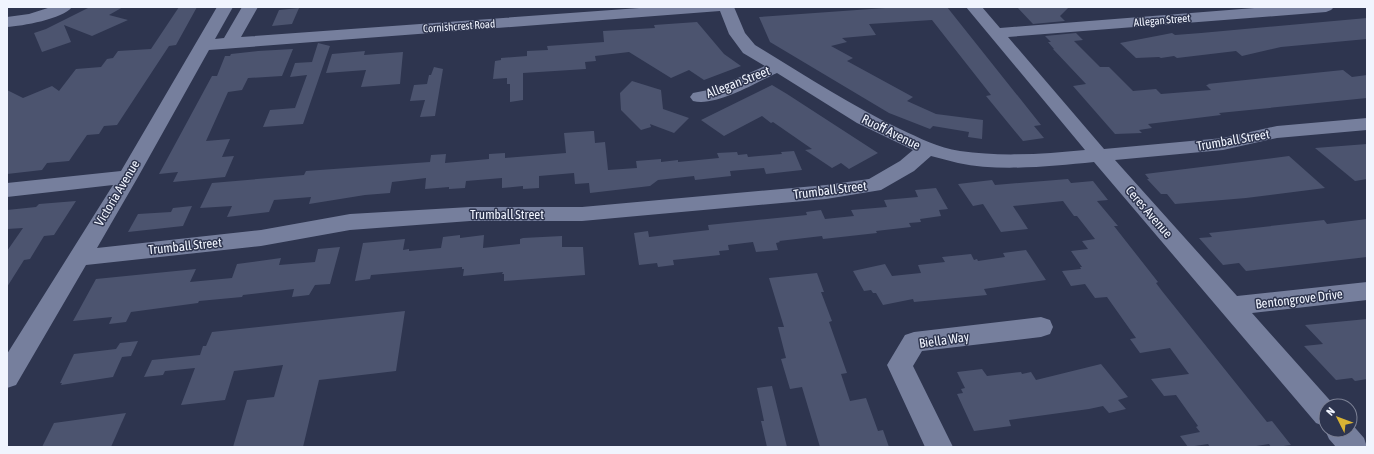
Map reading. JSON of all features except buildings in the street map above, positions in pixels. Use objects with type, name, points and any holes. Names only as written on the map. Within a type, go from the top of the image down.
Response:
[{"type":"street","points":[[7,22],[27,21],[48,15],[64,7]]},
{"type":"street","name":"Victoria Avenue","points":[[7,377],[128,177],[225,7]]},
{"type":"street","points":[[230,43],[250,7]]},
{"type":"street","name":"Cornishcrest Road","points":[[203,45],[716,7]]},
{"type":"street","name":"Ruoff Avenue","points":[[726,7],[737,34],[749,49],[864,119],[927,149],[959,157],[989,160],[1048,160],[1099,155]]},
{"type":"street","name":"Ceres Avenue","points":[[974,7],[998,33],[1099,155],[1318,406]]},
{"type":"street","name":"Allegan Street","points":[[998,33],[1326,7]]},
{"type":"street","name":"Allegan Street","points":[[699,97],[718,93],[777,67]]},
{"type":"street","name":"Trumball Street","points":[[1099,155],[1223,144],[1277,132],[1367,124]]},
{"type":"street","name":"Trumball Street","points":[[78,258],[261,238],[350,222],[470,214],[582,214],[826,192],[874,185],[906,166],[927,149]]},
{"type":"street","points":[[7,190],[128,177]]},
{"type":"street","name":"Bentongrove Drive","points":[[1231,306],[1367,291]]},
{"type":"street","name":"Biella Way","points":[[939,447],[900,365],[914,342],[1041,327]]},
{"type":"street","points":[[1346,438],[1354,447]]}]
